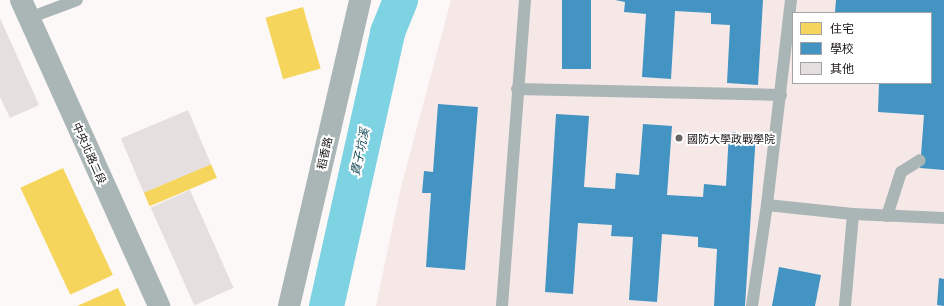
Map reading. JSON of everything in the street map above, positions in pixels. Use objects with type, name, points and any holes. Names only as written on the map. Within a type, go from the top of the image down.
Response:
[{"type":"street","name":"稻香路","points":[[289,306],[360,0]]},
{"type":"street","name":"中央北路二段","points":[[25,9],[158,306]]},
{"type":"lane","points":[[25,9],[77,0]]},
{"type":"lane","points":[[502,306],[517,89],[525,0]]},
{"type":"lane","points":[[752,306],[767,205],[791,0]]},
{"type":"lane","points":[[517,89],[781,95]]},
{"type":"lane","points":[[887,216],[901,172],[920,160]]},
{"type":"lane","points":[[767,205],[853,214],[944,218]]},
{"type":"lane","points":[[845,306],[853,214]]},
{"type":"shaded area","name":"國防大學政戰學院","points":[[451,0],[944,0],[944,306],[376,306],[400,191]]},
{"type":"building: 住宅","points":[[303,7],[321,69],[283,79],[266,18]]},
{"type":"building: 住宅","points":[[211,164],[217,178],[150,206],[144,193]]},
{"type":"building: 住宅","points":[[63,168],[113,275],[70,295],[20,188]]},
{"type":"building: 住宅","points":[[118,288],[126,306],[77,306]]},
{"type":"building: 學校","points":[[562,0],[591,0],[591,69],[562,69]]},
{"type":"building: 學校","points":[[615,0],[763,0],[758,85],[727,83],[730,25],[711,24],[711,13],[675,11],[671,79],[642,77],[646,14],[624,12],[625,2]]},
{"type":"building: 學校","points":[[836,0],[944,0],[944,170],[920,168],[924,115],[878,112],[879,84],[932,84],[932,12],[835,12]]},
{"type":"building: 學校","points":[[438,104],[478,107],[465,270],[426,267],[431,193],[422,193],[424,171],[433,172]]},
{"type":"building: 學校","points":[[556,114],[589,116],[584,187],[615,189],[616,173],[639,175],[643,124],[672,126],[667,195],[703,197],[704,184],[726,186],[729,132],[756,133],[745,306],[714,306],[717,249],[698,247],[698,237],[662,234],[657,302],[629,300],[633,237],[611,236],[612,225],[578,223],[573,294],[545,292]]},
{"type":"building: 學校","points":[[779,267],[821,275],[815,306],[772,306]]},
{"type":"building: 學校","points":[[939,278],[944,279],[944,306],[937,305]]},
{"type":"building: 其他","points":[[0,18],[39,105],[10,118],[0,97]]},
{"type":"building: 其他","points":[[188,110],[211,164],[144,193],[121,139]]},
{"type":"building: 其他","points":[[190,190],[234,288],[194,305],[151,207]]},
{"type":"waterway","name":"貴子坑溪","points":[[326,306],[387,32],[400,0]]},
{"type":"place","name":"國防大學政戰學院","points":[[679,138]]}]
